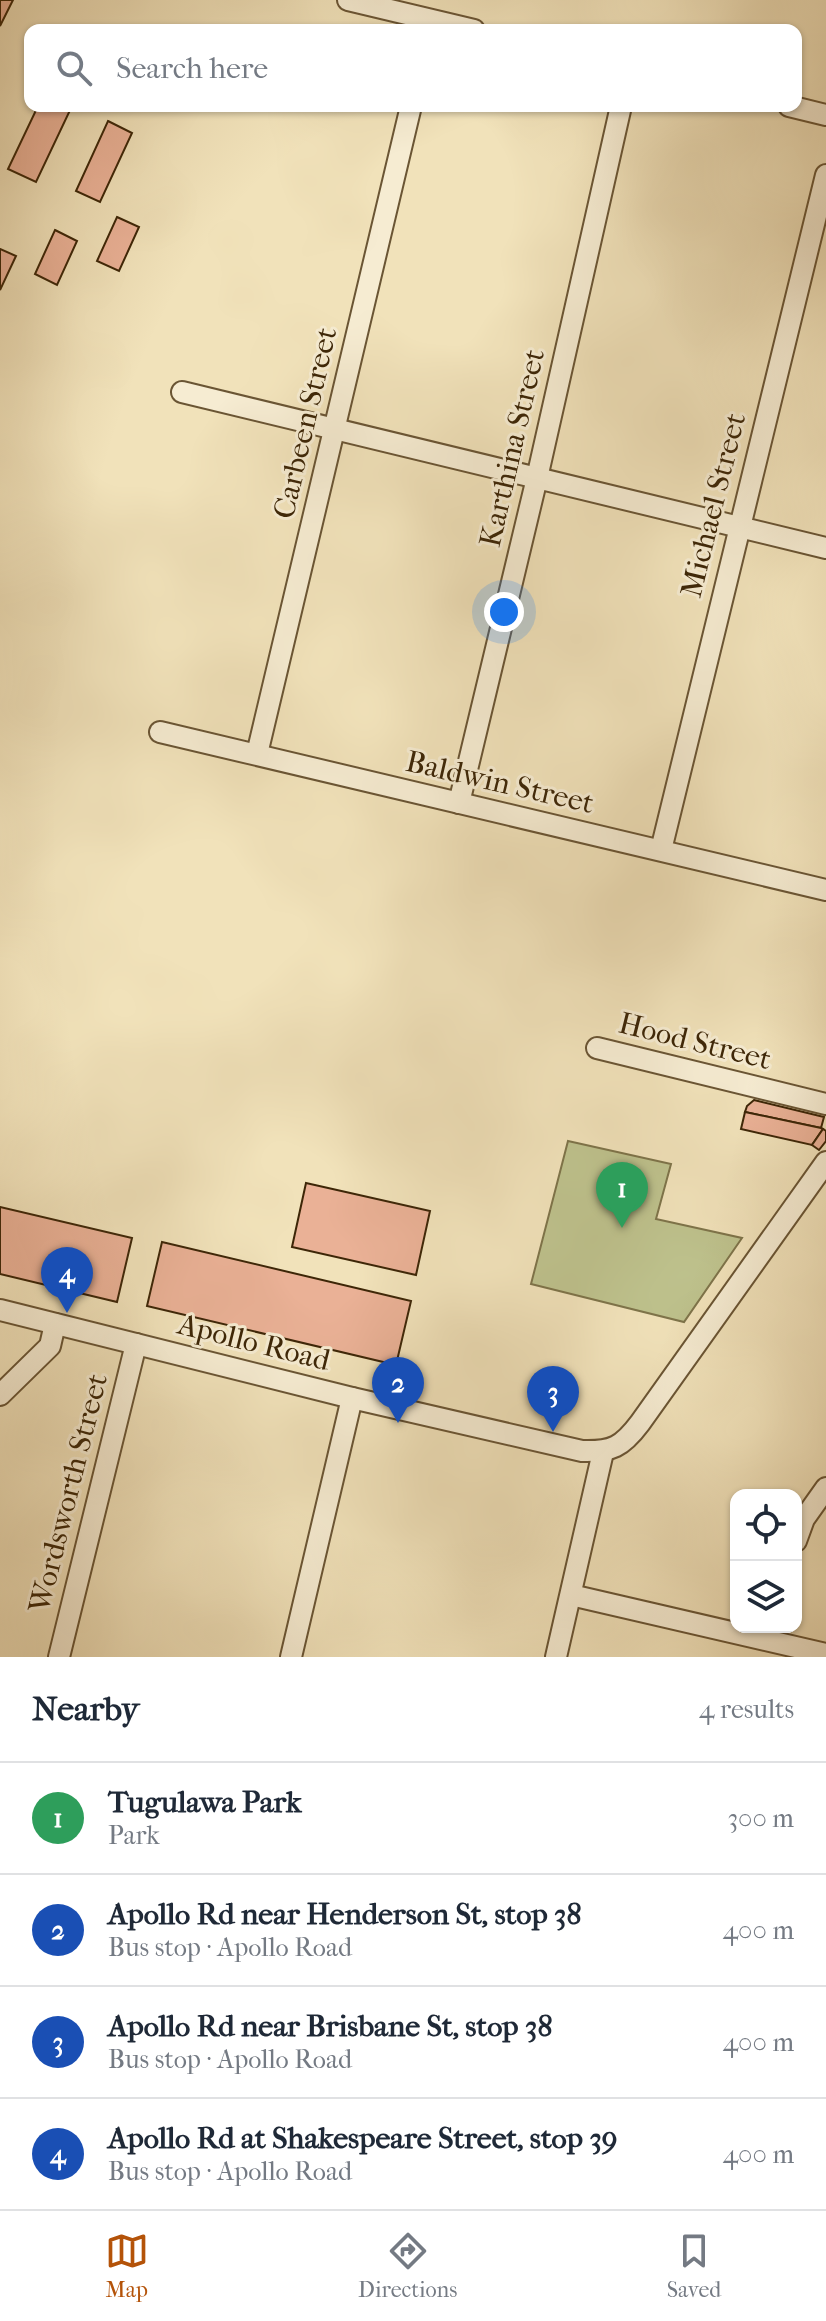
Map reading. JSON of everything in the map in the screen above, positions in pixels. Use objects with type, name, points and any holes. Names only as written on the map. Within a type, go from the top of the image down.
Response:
[{"type":"street","points":[[348,0],[428,24]]},
{"type":"street","points":[[802,109],[826,115]]},
{"type":"street","name":"Carbeen Street","points":[[257,754],[410,112]]},
{"type":"street","name":"Karthina Street","points":[[459,803],[620,112]]},
{"type":"street","name":"Michael Street","points":[[661,850],[826,175]]},
{"type":"street","points":[[182,392],[826,548]]},
{"type":"street","name":"Baldwin Street","points":[[160,732],[826,890]]},
{"type":"street","name":"Hood Street","points":[[597,1048],[826,1104]]},
{"type":"street","points":[[556,1657],[603,1452],[629,1438],[826,1162]]},
{"type":"street","name":"Apollo Road","points":[[0,1310],[352,1398],[582,1451],[603,1452]]},
{"type":"street","points":[[0,1395],[50,1346],[55,1324]]},
{"type":"street","name":"Wordsworth Street","points":[[59,1657],[136,1344]]},
{"type":"street","points":[[291,1657],[352,1398]]},
{"type":"street","points":[[802,1524],[826,1488]]},
{"type":"street","points":[[571,1595],[774,1634],[826,1654]]},
{"type":"green space","points":[[568,1141],[671,1164],[656,1219],[742,1238],[684,1322],[531,1284]]},
{"type":"building","points":[[0,0],[13,0],[0,26]]},
{"type":"building","points":[[35,112],[69,112],[36,182],[8,169]]},
{"type":"building","points":[[108,121],[132,133],[100,202],[76,191]]},
{"type":"building","points":[[117,217],[139,227],[119,271],[97,261]]},
{"type":"building","points":[[55,230],[77,241],[57,285],[35,274]]},
{"type":"building","points":[[0,249],[16,256],[0,290]]},
{"type":"building","points":[[754,1100],[824,1117],[821,1128],[745,1112]]},
{"type":"building","points":[[745,1112],[823,1129],[812,1145],[741,1129]]},
{"type":"building","points":[[823,1129],[826,1131],[826,1141],[819,1150],[812,1145]]},
{"type":"building","points":[[306,1183],[430,1211],[416,1275],[292,1247]]},
{"type":"building","points":[[0,1207],[132,1238],[117,1302],[0,1274]]},
{"type":"building","points":[[162,1242],[411,1301],[396,1365],[147,1306]]},
{"type":"place","name":"Tugulawa Park","points":[[622,1228]]},
{"type":"place","name":"Apollo Rd at Shakespeare Street, stop 39","points":[[67,1313]]},
{"type":"place","name":"Apollo Rd near Henderson St, stop 38","points":[[398,1423]]},
{"type":"place","name":"Apollo Rd near Brisbane St, stop 38","points":[[553,1432]]}]
